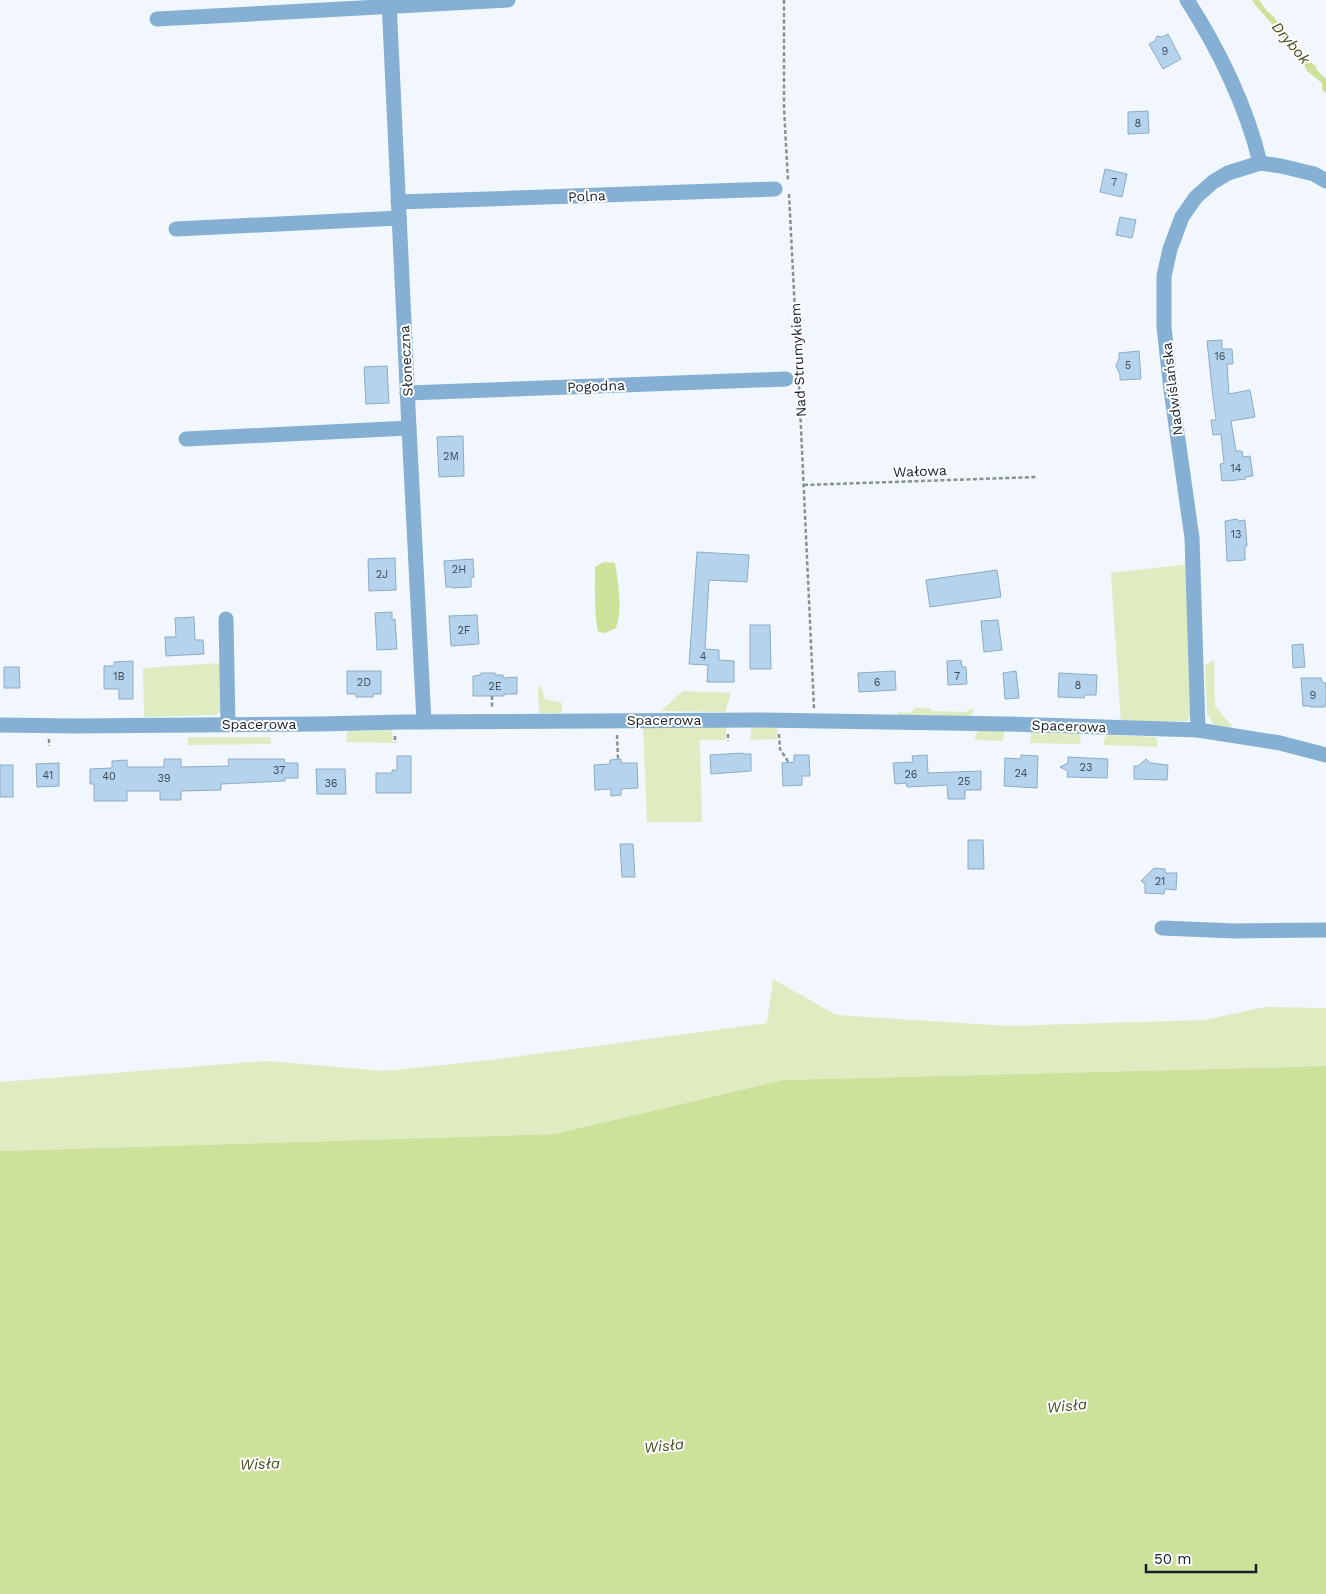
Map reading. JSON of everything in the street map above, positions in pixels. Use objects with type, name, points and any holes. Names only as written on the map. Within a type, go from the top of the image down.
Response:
[{"type":"street","points":[[157,20],[389,4],[508,0]]},
{"type":"street","points":[[1187,0],[1206,30],[1224,67],[1255,141],[1260,163]]},
{"type":"street","name":"Słoneczna","points":[[389,4],[424,722]]},
{"type":"street","name":"Nadwiślańska","points":[[1198,730],[1192,538],[1164,327],[1164,276],[1170,249],[1182,217],[1196,197],[1213,182],[1228,173],[1260,163],[1314,174],[1326,181]]},
{"type":"street","name":"Polna","points":[[398,202],[775,189]]},
{"type":"street","points":[[176,229],[399,218]]},
{"type":"street","name":"Pogodna","points":[[407,393],[794,379]]},
{"type":"street","points":[[186,439],[409,428]]},
{"type":"street","points":[[226,619],[228,724]]},
{"type":"street","name":"Spacerowa","points":[[0,725],[779,720],[1014,724],[1198,730],[1280,743],[1326,755]]},
{"type":"street","points":[[1162,928],[1234,932],[1326,930]]},
{"type":"path","name":"Nad Strumykiem","points":[[784,0],[784,108],[794,379],[804,485],[814,721]]},
{"type":"path","name":"Wałowa","points":[[804,485],[1036,477]]},
{"type":"path","points":[[779,720],[780,749],[789,763]]},
{"type":"path","points":[[616,721],[618,760]]},
{"type":"shaded area","points":[[1189,564],[1194,704],[1188,721],[1121,723],[1111,573]]},
{"type":"shaded area","points":[[1214,660],[1215,706],[1233,727],[1215,727],[1207,713],[1205,665]]},
{"type":"shaded area","points":[[221,663],[221,711],[217,715],[144,717],[143,668]]},
{"type":"shaded area","points":[[538,686],[541,687],[545,699],[562,703],[562,713],[539,713]]},
{"type":"shaded area","points":[[683,691],[731,693],[725,712],[661,711]]},
{"type":"shaded area","points":[[915,708],[929,708],[932,711],[966,712],[974,709],[970,717],[898,715],[897,712],[911,713]]},
{"type":"shaded area","points":[[643,726],[726,726],[726,740],[700,740],[702,822],[647,822]]},
{"type":"shaded area","points":[[752,726],[777,727],[778,739],[750,740]]},
{"type":"shaded area","points":[[392,730],[393,743],[346,742],[348,731]]},
{"type":"shaded area","points":[[978,730],[1004,731],[1003,741],[974,740]]},
{"type":"shaded area","points":[[1031,732],[1079,734],[1081,744],[1030,743]]},
{"type":"shaded area","points":[[1107,735],[1156,737],[1158,747],[1104,745],[1104,739]]},
{"type":"shaded area","points":[[188,737],[270,737],[271,744],[188,745]]},
{"type":"shaded area","points":[[773,979],[836,1015],[1008,1026],[1204,1020],[1265,1007],[1326,1008],[1326,1066],[783,1080],[555,1134],[0,1151],[0,1082],[267,1061],[385,1071],[491,1060],[767,1023]]},
{"type":"water","name":"Drybok","points":[[1252,0],[1259,0],[1274,17],[1282,30],[1291,38],[1303,56],[1316,66],[1317,70],[1326,79],[1326,93],[1322,90],[1322,83],[1307,71],[1300,57],[1294,55],[1273,25]]},
{"type":"water","points":[[603,562],[615,563],[620,604],[616,628],[605,633],[598,632],[595,600],[595,567]]},
{"type":"water","name":"Wisła","points":[[1326,1066],[1326,1594],[0,1594],[0,1151],[555,1134],[783,1080]]},
{"type":"building","points":[[1168,34],[1181,59],[1163,69],[1149,44],[1155,41],[1157,36],[1162,37]]},
{"type":"building","points":[[1148,111],[1149,133],[1128,134],[1128,112]]},
{"type":"building","points":[[1105,169],[1127,174],[1122,197],[1100,192]]},
{"type":"building","points":[[1120,217],[1136,220],[1132,238],[1116,235]]},
{"type":"building","points":[[1222,340],[1222,349],[1232,349],[1233,364],[1227,364],[1229,394],[1250,390],[1255,417],[1231,421],[1236,451],[1242,451],[1243,457],[1250,456],[1253,476],[1245,477],[1246,479],[1227,481],[1222,481],[1220,464],[1224,463],[1221,434],[1213,435],[1211,420],[1216,420],[1207,341]]},
{"type":"building","points":[[1139,351],[1141,379],[1120,380],[1116,366],[1119,353]]},
{"type":"building","points":[[387,366],[389,403],[366,404],[364,367]]},
{"type":"building","points":[[463,436],[464,476],[439,477],[437,437]]},
{"type":"building","points":[[1237,519],[1239,521],[1245,520],[1247,546],[1245,546],[1245,560],[1227,561],[1225,521]]},
{"type":"building","points":[[697,552],[749,555],[747,582],[709,580],[705,649],[719,650],[719,660],[734,661],[734,682],[707,682],[708,665],[689,664]]},
{"type":"building","points":[[395,558],[396,590],[369,591],[368,559]]},
{"type":"building","points":[[473,559],[474,577],[471,578],[471,587],[446,587],[444,561]]},
{"type":"building","points":[[997,570],[1001,597],[930,607],[926,580]]},
{"type":"building","points":[[392,612],[392,620],[395,619],[397,649],[377,650],[375,613]]},
{"type":"building","points":[[477,615],[479,644],[451,646],[449,616]]},
{"type":"building","points":[[194,617],[195,640],[203,640],[204,654],[166,656],[165,637],[176,637],[175,618]]},
{"type":"building","points":[[998,620],[1002,650],[984,652],[981,621]]},
{"type":"building","points":[[750,625],[770,625],[771,669],[750,669]]},
{"type":"building","points":[[1303,644],[1305,667],[1293,668],[1292,645]]},
{"type":"building","points":[[961,660],[962,667],[966,667],[967,684],[948,685],[947,661]]},
{"type":"building","points":[[133,661],[133,699],[119,699],[119,689],[104,689],[104,666],[114,666],[114,662]]},
{"type":"building","points":[[4,667],[19,667],[20,688],[4,688]]},
{"type":"building","points":[[347,671],[381,671],[381,694],[373,694],[373,697],[356,697],[356,694],[347,694]]},
{"type":"building","points":[[895,671],[896,690],[859,692],[858,673]]},
{"type":"building","points":[[1016,671],[1019,698],[1005,699],[1003,673]]},
{"type":"building","points":[[481,673],[495,673],[495,675],[503,675],[504,678],[517,677],[517,694],[473,696],[473,676],[481,675]]},
{"type":"building","points":[[1059,673],[1097,675],[1096,695],[1085,695],[1084,698],[1058,697]]},
{"type":"building","points":[[1301,678],[1321,678],[1323,683],[1326,683],[1325,707],[1303,706]]},
{"type":"building","points":[[751,754],[751,771],[711,774],[710,755]]},
{"type":"building","points":[[794,755],[809,755],[810,776],[802,776],[802,785],[783,786],[782,763],[794,762]]},
{"type":"building","points":[[927,755],[928,773],[981,771],[981,790],[965,790],[965,799],[948,799],[947,785],[907,787],[906,783],[895,784],[893,763],[913,762],[912,756]]},
{"type":"building","points":[[1021,755],[1038,756],[1037,788],[1004,786],[1005,758],[1021,759]]},
{"type":"building","points":[[397,756],[411,756],[411,793],[376,793],[376,773],[392,773],[392,770],[397,770]]},
{"type":"building","points":[[1068,757],[1108,759],[1107,778],[1067,777],[1068,771],[1060,767],[1068,763]]},
{"type":"building","points":[[164,759],[181,759],[181,767],[229,766],[228,759],[284,759],[285,763],[298,763],[298,778],[285,778],[285,781],[221,784],[221,790],[181,791],[181,800],[160,800],[160,791],[127,791],[127,801],[94,801],[94,784],[90,784],[90,769],[112,768],[112,761],[127,760],[127,767],[164,767]]},
{"type":"building","points":[[621,759],[621,763],[637,763],[638,788],[621,789],[621,795],[611,796],[611,789],[595,790],[594,765],[610,764],[610,760]]},
{"type":"building","points":[[1146,759],[1150,763],[1168,765],[1167,780],[1134,779],[1134,766],[1138,766]]},
{"type":"building","points":[[59,763],[59,786],[37,787],[36,764]]},
{"type":"building","points":[[0,765],[13,765],[13,797],[0,797]]},
{"type":"building","points":[[316,769],[345,769],[346,794],[317,794]]},
{"type":"building","points":[[968,840],[983,840],[984,869],[968,869]]},
{"type":"building","points":[[620,844],[633,844],[635,877],[622,877]]},
{"type":"building","points":[[1154,868],[1165,869],[1165,873],[1177,873],[1176,890],[1165,889],[1164,894],[1145,893],[1145,884],[1141,881]]}]
